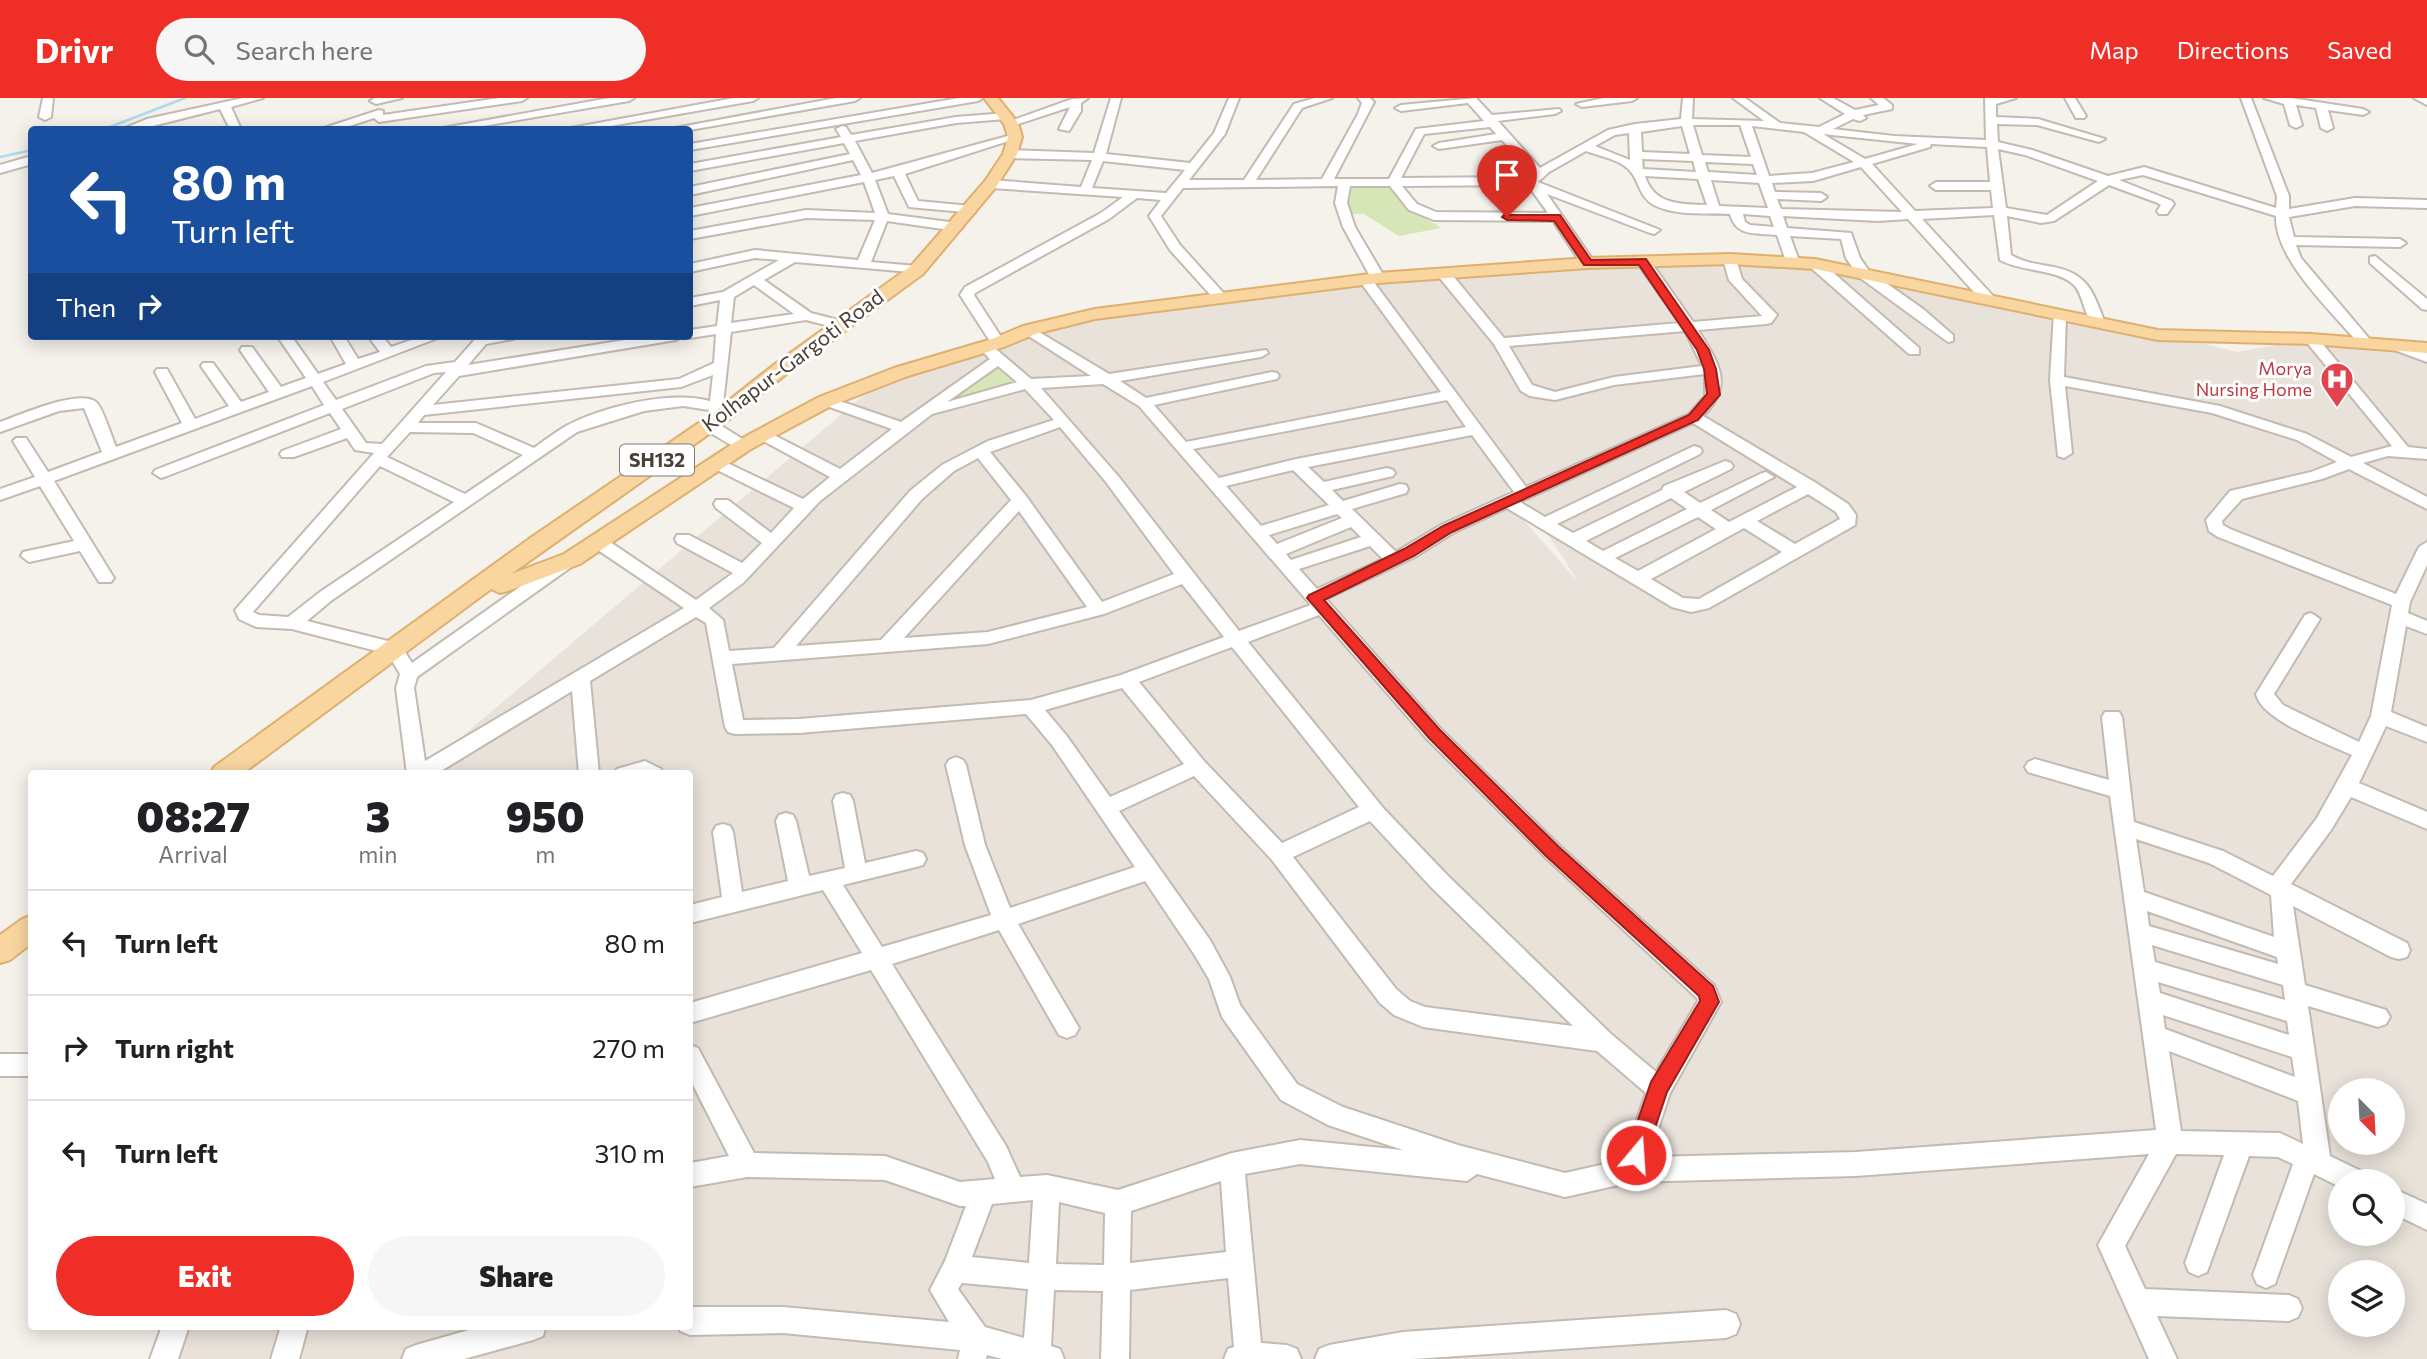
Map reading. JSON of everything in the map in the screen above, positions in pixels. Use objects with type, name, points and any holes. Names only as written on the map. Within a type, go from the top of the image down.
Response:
[{"type":"main road","points":[[991,98],[1012,129]]},
{"type":"main road","name":"Kolhapur-Gargoti Road","points":[[229,770],[402,661],[537,544],[714,421],[917,270],[995,185],[1012,129]]},
{"type":"main road","points":[[252,770],[402,661],[714,421],[931,267],[957,239],[995,185]]},
{"type":"main road","points":[[500,586],[572,559],[744,445],[826,401],[901,372],[994,350],[1029,330],[1095,314],[1372,279],[1588,263],[1730,259],[1792,261],[2173,336],[2311,339],[2427,348]]},
{"type":"main road","points":[[0,936],[28,916]]},
{"type":"main road","points":[[0,951],[28,930]]},
{"type":"street","points":[[45,117],[48,98]]},
{"type":"street","points":[[139,126],[176,115],[258,98]]},
{"type":"street","points":[[379,112],[397,98]]},
{"type":"street","points":[[335,126],[379,112],[522,98]]},
{"type":"street","points":[[484,126],[507,124],[585,102],[629,98]]},
{"type":"street","points":[[671,98],[675,109],[672,112],[675,126]]},
{"type":"street","points":[[589,126],[753,98]]},
{"type":"street","points":[[691,126],[825,100],[855,98]]},
{"type":"street","points":[[693,147],[978,98]]},
{"type":"street","points":[[1085,191],[1075,170],[1101,151],[1116,98]]},
{"type":"street","points":[[1222,298],[1159,225],[1155,216],[1219,134],[1234,98]]},
{"type":"street","points":[[1248,183],[1298,106],[1327,98]]},
{"type":"street","points":[[1326,183],[1364,114],[1368,102],[1363,98]]},
{"type":"street","points":[[1579,101],[1632,98]]},
{"type":"street","points":[[1688,98],[1686,122],[1714,209]]},
{"type":"street","points":[[1738,98],[1778,124]]},
{"type":"street","points":[[1825,98],[1894,139]]},
{"type":"street","points":[[1823,129],[1853,114],[1888,107],[1876,98]]},
{"type":"street","points":[[2011,98],[1991,100],[2005,257],[2024,267],[2074,278],[2081,284],[2098,323]]},
{"type":"street","points":[[2070,98],[2080,116]]},
{"type":"street","points":[[2246,98],[2283,196],[2281,214],[2295,259],[2365,342]]},
{"type":"street","points":[[2269,98],[2363,112]]},
{"type":"street","points":[[2419,98],[2427,102]]},
{"type":"street","points":[[693,211],[898,172],[1012,129],[1079,99]]},
{"type":"street","points":[[1065,129],[1079,99]]},
{"type":"street","points":[[825,100],[868,178],[883,217],[863,265]]},
{"type":"street","points":[[1421,119],[1543,100]]},
{"type":"street","points":[[491,101],[507,124]]},
{"type":"street","points":[[1579,101],[1592,113]]},
{"type":"street","points":[[2296,101],[2297,125]]},
{"type":"street","points":[[224,105],[234,126]]},
{"type":"street","points":[[2320,106],[2328,128]]},
{"type":"street","points":[[1401,108],[1555,111]]},
{"type":"street","points":[[1476,111],[1528,162],[1557,218],[1588,263]]},
{"type":"street","points":[[1393,182],[1420,131],[1476,111]]},
{"type":"street","points":[[176,115],[183,126]]},
{"type":"street","points":[[693,164],[956,120],[1012,129],[1101,151],[1193,167]]},
{"type":"street","points":[[1991,120],[2038,122],[2099,139]]},
{"type":"street","points":[[1602,122],[1612,132]]},
{"type":"street","points":[[1536,181],[1583,146],[1612,132],[1686,122],[1745,122],[1894,139],[1993,144],[2035,155],[2162,200],[2168,204],[2163,211]]},
{"type":"street","points":[[1745,122],[1792,261]]},
{"type":"street","points":[[2035,155],[2025,135],[2038,122]]},
{"type":"street","points":[[1635,127],[1638,172],[1644,189],[1658,203],[1714,209],[1913,216],[2001,211],[2041,219],[2050,218],[2109,181],[2135,170],[2281,214],[2355,202],[2427,204]]},
{"type":"street","points":[[1803,127],[1864,163],[1987,299]]},
{"type":"street","points":[[1439,146],[1504,136]]},
{"type":"street","points":[[1583,146],[1630,164],[1638,172],[1764,179],[1813,177],[1941,141]]},
{"type":"street","points":[[1079,144],[1101,151]]},
{"type":"street","points":[[1461,155],[1515,148]]},
{"type":"street","points":[[1637,155],[1758,161]]},
{"type":"street","points":[[693,190],[856,156]]},
{"type":"street","points":[[0,169],[28,161]]},
{"type":"street","points":[[1492,167],[1528,162]]},
{"type":"street","points":[[693,168],[725,205],[747,240]]},
{"type":"street","points":[[898,172],[913,204],[971,209]]},
{"type":"street","points":[[1179,184],[1536,181],[1654,230]]},
{"type":"street","points":[[1393,182],[1413,207],[1434,216],[1557,218]]},
{"type":"street","points":[[1345,183],[1340,203],[1372,279],[1477,430],[1516,499],[1544,524],[1600,559],[1678,603],[1691,606],[1703,604],[1849,521],[1842,508],[1694,417]]},
{"type":"street","points":[[995,185],[1168,197]]},
{"type":"street","points":[[1936,186],[1998,186]]},
{"type":"street","points":[[1135,194],[1095,222],[970,290],[967,295],[994,350],[1042,396],[1112,479],[1185,576],[1373,810],[1439,881],[1603,1041],[1658,1089]]},
{"type":"street","points":[[1770,195],[1821,197]]},
{"type":"street","points":[[1735,210],[1739,225],[1747,229],[1846,236],[1853,258],[1864,274],[1918,312],[1948,338]]},
{"type":"street","points":[[693,267],[806,214],[883,217],[957,227]]},
{"type":"street","points":[[693,235],[747,240],[791,259],[917,270]]},
{"type":"street","points":[[2288,241],[2400,243]]},
{"type":"street","points":[[693,301],[727,295],[791,259]]},
{"type":"street","points":[[1500,343],[1766,320],[1770,315],[1736,280],[1730,259]]},
{"type":"street","points":[[2375,260],[2427,306]]},
{"type":"street","points":[[1544,524],[1611,456],[1694,417],[1713,395],[1710,369],[1703,350],[1643,261]]},
{"type":"street","points":[[1815,264],[1914,351]]},
{"type":"street","points":[[1444,274],[1500,343],[1526,388],[1545,396],[1555,396],[1614,381],[1710,369]]},
{"type":"street","points":[[755,280],[806,316],[841,325]]},
{"type":"street","points":[[714,421],[727,295]]},
{"type":"street","points":[[1878,319],[1918,312]]},
{"type":"street","points":[[2059,314],[2057,380],[2064,453]]},
{"type":"street","points":[[693,334],[806,316]]},
{"type":"street","points":[[1029,330],[1144,403],[1434,734],[1553,852],[1706,992],[1710,1002],[1658,1089],[1632,1170]]},
{"type":"street","points":[[2311,339],[2402,449]]},
{"type":"street","points":[[287,340],[360,447],[383,454],[465,501]]},
{"type":"street","points":[[339,340],[355,366]]},
{"type":"street","points":[[378,340],[388,354]]},
{"type":"street","points":[[0,495],[420,340]]},
{"type":"street","points":[[402,661],[292,623],[256,621],[245,615],[244,610],[483,340]]},
{"type":"street","points":[[160,473],[431,369],[456,369],[649,340]]},
{"type":"street","points":[[2394,345],[2427,358]]},
{"type":"street","points":[[247,350],[278,394]]},
{"type":"street","points":[[425,770],[697,608],[744,572],[805,508],[840,476],[923,413],[994,350]]},
{"type":"street","points":[[923,413],[1027,384],[1107,379],[1261,353]]},
{"type":"street","points":[[420,411],[681,383],[698,378],[721,365]]},
{"type":"street","points":[[208,366],[238,408]]},
{"type":"street","points":[[162,372],[191,426]]},
{"type":"street","points":[[1144,403],[1272,376]]},
{"type":"street","points":[[2057,380],[2215,410],[2302,437],[2427,504]]},
{"type":"street","points":[[1182,447],[1451,395]]},
{"type":"street","points":[[826,401],[903,428]]},
{"type":"street","points":[[292,623],[534,454],[572,429],[612,412],[701,402],[714,421],[744,445]]},
{"type":"street","points":[[0,427],[61,407],[79,403],[90,404],[111,455]]},
{"type":"street","points":[[781,652],[916,495],[948,468],[981,451],[1042,427],[1064,422]]},
{"type":"street","points":[[406,428],[476,428],[534,454]]},
{"type":"street","points":[[1214,484],[1296,464],[1477,430]]},
{"type":"street","points":[[288,454],[350,431]]},
{"type":"street","points":[[763,435],[840,476]]},
{"type":"street","points":[[21,441],[105,578]]},
{"type":"street","points":[[2427,454],[2402,449],[2378,451],[2316,476],[2235,495],[2214,520],[2215,527],[2224,533],[2400,609],[2427,628]]},
{"type":"street","points":[[981,451],[1020,500],[1098,610]]},
{"type":"street","points":[[598,542],[715,620],[735,727],[813,725],[1031,707],[1126,680],[1235,639],[1318,602],[1447,529],[1516,499],[1639,478],[1694,451]]},
{"type":"street","points":[[1611,456],[1639,478],[1698,509],[1729,530]]},
{"type":"street","points":[[715,463],[805,508]]},
{"type":"street","points":[[1296,464],[1394,560]]},
{"type":"street","points":[[1571,541],[1726,466]]},
{"type":"street","points":[[1320,488],[1387,472]]},
{"type":"street","points":[[1600,559],[1766,477]]},
{"type":"street","points":[[1583,486],[1625,513]]},
{"type":"street","points":[[1636,580],[1680,554],[1810,487]]},
{"type":"street","points":[[1258,533],[1400,489]]},
{"type":"street","points":[[887,645],[1020,500]]},
{"type":"street","points":[[722,505],[773,543]]},
{"type":"street","points":[[1274,552],[1353,520]]},
{"type":"street","points":[[1746,522],[1795,552]]},
{"type":"street","points":[[683,539],[744,572]]},
{"type":"street","points":[[1287,567],[1373,539]]},
{"type":"street","points":[[29,556],[85,544]]},
{"type":"street","points":[[2266,1275],[2312,1161],[2309,1094],[2296,995],[2285,950],[2286,926],[2280,883],[2347,787],[2381,716],[2400,609],[2426,554]]},
{"type":"street","points":[[402,661],[572,559]]},
{"type":"street","points":[[722,658],[988,638],[1098,610],[1185,576]]},
{"type":"street","points":[[2311,619],[2265,694],[2267,702],[2276,710],[2363,752]]},
{"type":"street","points":[[402,661],[417,770]]},
{"type":"street","points":[[580,677],[589,770]]},
{"type":"street","points":[[1126,680],[1198,766],[1279,854],[1388,996],[1402,1008],[1423,1017],[1603,1041]]},
{"type":"street","points":[[1031,707],[1059,740],[1202,947],[1219,977],[1230,1010],[1289,1092],[1337,1117],[1458,1157],[1565,1185]]},
{"type":"street","points":[[2381,716],[2427,735]]},
{"type":"street","points":[[2112,717],[2134,897],[2170,1142],[2111,1245],[2163,1359],[2174,1359]]},
{"type":"street","points":[[956,765],[975,845],[1004,920],[1068,1028]]},
{"type":"street","points":[[1106,808],[1198,766]]},
{"type":"street","points":[[2035,768],[2120,791]]},
{"type":"street","points":[[2347,787],[2427,821]]},
{"type":"street","points":[[843,801],[856,873]]},
{"type":"street","points":[[1279,854],[1373,810]]},
{"type":"street","points":[[786,821],[800,886]]},
{"type":"street","points":[[2125,827],[2216,857],[2399,950]]},
{"type":"street","points":[[723,832],[733,902]]},
{"type":"street","points":[[693,913],[916,859]]},
{"type":"street","points":[[693,1012],[1004,920],[1148,871]]},
{"type":"street","points":[[830,881],[997,1154],[1013,1190]]},
{"type":"street","points":[[2134,897],[2285,950]]},
{"type":"street","points":[[2139,932],[2296,995]]},
{"type":"street","points":[[2144,968],[2296,995],[2378,1017]]},
{"type":"street","points":[[2149,1000],[2303,1050]]},
{"type":"street","points":[[2154,1035],[2309,1094]]},
{"type":"street","points":[[693,1062],[747,1165]]},
{"type":"street","points":[[0,1065],[28,1065]]},
{"type":"street","points":[[693,1174],[747,1165],[885,1168],[960,1194],[1047,1187],[1118,1203],[1232,1165],[1300,1152],[1452,1167],[1565,1185],[1632,1170],[1856,1164],[2170,1142],[2280,1145],[2329,1169]]},
{"type":"street","points":[[2199,1263],[2241,1144]]},
{"type":"street","points":[[1232,1165],[1240,1264],[1242,1358],[1287,1359]]},
{"type":"street","points":[[693,1321],[783,1320],[1044,1357],[1042,1277],[1047,1187]]},
{"type":"street","points":[[974,1348],[943,1290],[955,1269],[984,1192]]},
{"type":"street","points":[[1115,1359],[1118,1203]]},
{"type":"street","points":[[2405,1206],[2427,1217]]},
{"type":"street","points":[[955,1269],[1042,1277],[1117,1278],[1240,1264]]},
{"type":"street","points":[[2137,1302],[2290,1308]]},
{"type":"street","points":[[1329,1359],[1403,1346],[1726,1324]]},
{"type":"street","points":[[164,1359],[175,1330]]},
{"type":"street","points":[[285,1359],[294,1330]]},
{"type":"street","points":[[416,1359],[470,1351],[523,1330]]},
{"type":"shaded area","points":[[1730,259],[1864,274],[2173,336],[2237,352],[2311,339],[2427,348],[2427,1359],[165,1359],[178,1330],[693,1330],[693,770],[423,770],[884,378],[1066,323],[1366,280]],"holes":[[[1509,474],[1579,583],[1508,502]]]},
{"type":"green space","points":[[1350,184],[1392,185],[1404,204],[1441,228],[1399,236],[1364,214],[1349,214],[1345,203]]},
{"type":"green space","points":[[999,359],[1018,386],[943,407]]},
{"type":"waterway","points":[[112,126],[185,98]]},
{"type":"waterway","points":[[0,157],[28,151]]},
{"type":"place","name":"Morya Nursing Home","points":[[2337,409]]},
{"type":"route","points":[[1507,217],[1557,218],[1588,263],[1643,261],[1703,350],[1714,387],[1713,395],[1694,417],[1447,529],[1409,553],[1314,598],[1434,734],[1553,852],[1706,992],[1710,1002],[1658,1089],[1636,1155]]}]
